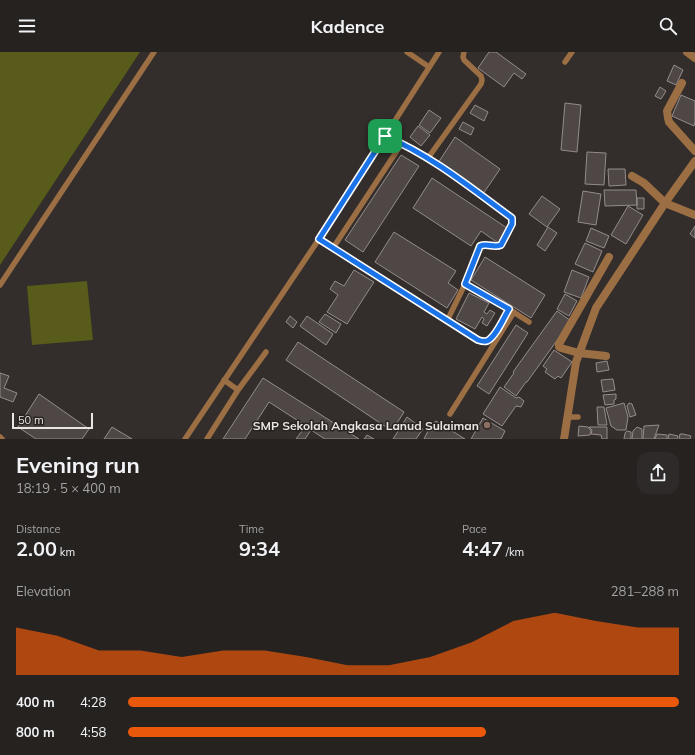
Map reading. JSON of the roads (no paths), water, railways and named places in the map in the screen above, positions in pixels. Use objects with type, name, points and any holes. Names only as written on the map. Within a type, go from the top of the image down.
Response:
[{"type":"street","points":[[687,52],[695,58]]},
{"type":"street","points":[[682,83],[667,111],[668,118],[695,151]]},
{"type":"street","points":[[564,439],[576,362],[596,308],[664,203],[695,162]]},
{"type":"street","points":[[632,176],[644,183],[664,203],[695,215]]},
{"type":"street","points":[[606,356],[579,353],[561,348],[559,347],[559,344],[609,257]]},
{"type":"lane","points":[[0,284],[154,52]]},
{"type":"lane","points":[[407,52],[429,67]]},
{"type":"lane","points":[[187,438],[224,380],[319,239],[439,52]]},
{"type":"lane","points":[[428,158],[481,84],[481,76],[464,60],[464,52]]},
{"type":"lane","points":[[565,62],[572,52]]},
{"type":"lane","points":[[385,136],[402,143],[428,158],[512,218],[512,224],[501,245],[485,244],[480,246],[465,284],[447,321]]},
{"type":"lane","points":[[333,248],[402,143]]},
{"type":"lane","points":[[319,239],[478,340],[484,341],[494,336],[509,309]]},
{"type":"lane","points":[[465,284],[529,322]]},
{"type":"lane","points":[[450,414],[514,312]]},
{"type":"lane","points":[[207,439],[238,390],[266,352]]},
{"type":"lane","points":[[224,380],[238,390]]},
{"type":"lane","points":[[567,417],[578,416]]},
{"type":"place","name":"SMP Sekolah Angkasa Lanud Sulaiman","points":[[487,425]]}]
